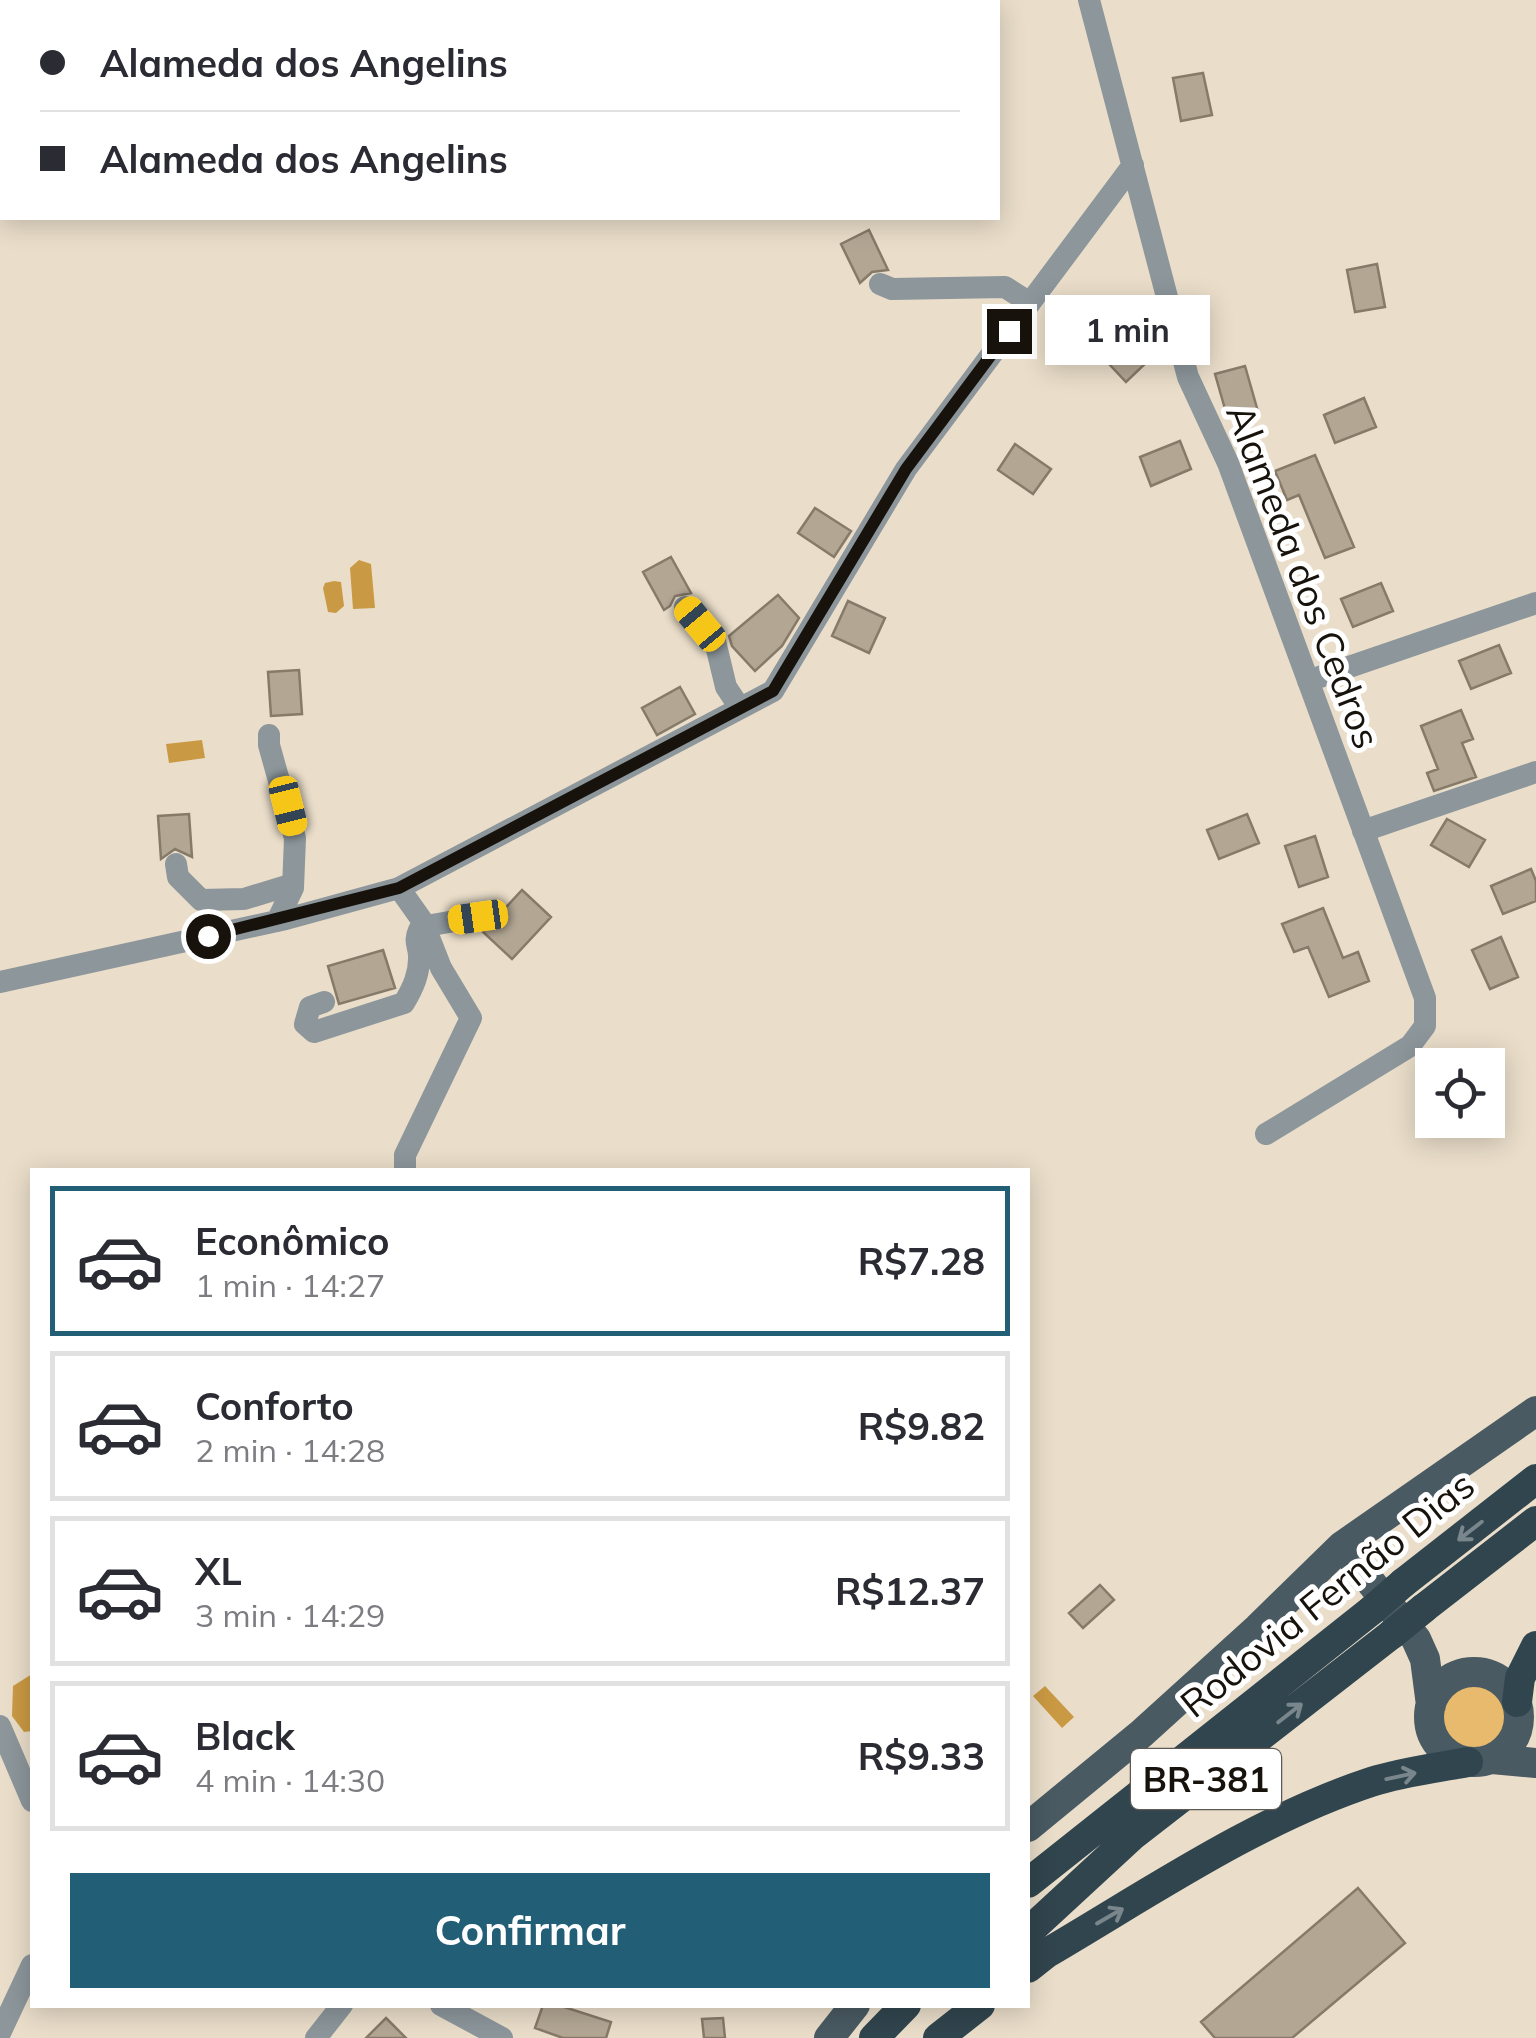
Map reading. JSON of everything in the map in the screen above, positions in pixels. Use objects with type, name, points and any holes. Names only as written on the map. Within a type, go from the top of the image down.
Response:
[{"type":"highway","name":"Rodovia Fernão Dias","points":[[1030,1882],[1536,1479]]},
{"type":"highway","name":"Rodovia Fernão Dias","points":[[1030,1930],[1132,1836],[1404,1637],[1424,1608],[1536,1521]]},
{"type":"highway","points":[[1524,1723],[1520,1678],[1536,1646]]},
{"type":"highway","points":[[1030,1966],[1046,1953],[1242,1840],[1319,1801],[1375,1781],[1480,1760]]},
{"type":"highway","points":[[874,2038],[903,2008]]},
{"type":"highway","points":[[935,2038],[959,2008]]},
{"type":"highway","points":[[935,2038],[976,2008]]},
{"type":"main road","name":"BR-381","points":[[1342,1546],[1536,1411]]},
{"type":"main road","points":[[1342,1546],[1404,1637],[1425,1659],[1431,1730],[1437,1742],[1456,1758],[1536,1763]]},
{"type":"main road","name":"Rodovia Fernão Dias","points":[[1030,1825],[1141,1734],[1342,1546]]},
{"type":"main road","points":[[1404,1637],[1465,1673],[1491,1675],[1511,1691],[1524,1723],[1512,1742],[1480,1760]]},
{"type":"main road","points":[[1431,1705],[1443,1684],[1465,1673]]},
{"type":"main road","points":[[829,2038],[853,2008]]},
{"type":"street","name":"Alameda dos Cedros","points":[[1089,0],[1188,377],[1228,463],[1425,998],[1425,1026],[1410,1046],[1266,1134]]},
{"type":"street","points":[[0,982],[277,921],[399,888],[773,691],[906,469],[1133,164]]},
{"type":"street","points":[[880,284],[892,289],[1006,287],[1030,303]]},
{"type":"street","points":[[1308,681],[1536,604]]},
{"type":"street","points":[[685,607],[714,638],[726,687],[740,708]]},
{"type":"street","points":[[270,735],[269,745],[296,838],[293,884],[277,921]]},
{"type":"street","points":[[1364,831],[1536,772]]},
{"type":"street","points":[[176,864],[178,877],[201,900],[244,899],[293,884]]},
{"type":"street","points":[[399,888],[426,926],[478,917]]},
{"type":"street","points":[[324,1002],[310,1007],[305,1024],[314,1032],[404,1003],[415,984],[420,958],[416,938],[423,922]]},
{"type":"street","points":[[405,1168],[405,1155],[471,1018],[441,968],[423,922]]},
{"type":"street","points":[[0,1726],[30,1796]]},
{"type":"street","points":[[0,2033],[30,1969]]},
{"type":"street","points":[[316,2038],[340,2008]]},
{"type":"street","points":[[447,2008],[502,2038]]},
{"type":"shaded area","points":[[359,560],[371,564],[375,608],[353,609],[350,568]]},
{"type":"shaded area","points":[[341,582],[344,606],[336,613],[328,612],[323,588],[325,583]]},
{"type":"shaded area","points":[[202,740],[205,758],[169,763],[166,744]]},
{"type":"shaded area","points":[[30,1675],[30,1731],[24,1732],[12,1716],[13,1686]]},
{"type":"shaded area","points":[[1476,1683],[1500,1693],[1510,1717],[1500,1741],[1476,1751],[1452,1741],[1442,1717],[1452,1693]]},
{"type":"shaded area","points":[[1045,1686],[1074,1717],[1062,1728],[1033,1696]]},
{"type":"building","points":[[1203,73],[1212,115],[1181,121],[1173,78]]},
{"type":"building","points":[[869,230],[888,270],[872,272],[860,283],[841,244]]},
{"type":"building","points":[[1377,264],[1385,307],[1355,312],[1347,270]]},
{"type":"building","points":[[1119,329],[1148,361],[1126,382],[1096,350]]},
{"type":"building","points":[[1245,366],[1257,408],[1227,416],[1215,374]]},
{"type":"building","points":[[1364,398],[1376,427],[1335,443],[1324,415]]},
{"type":"building","points":[[1180,441],[1191,469],[1151,486],[1140,457]]},
{"type":"building","points":[[1015,444],[1051,469],[1033,494],[998,470]]},
{"type":"building","points":[[1315,455],[1354,547],[1325,558],[1299,495],[1287,500],[1275,471]]},
{"type":"building","points":[[815,508],[851,531],[834,557],[798,533]]},
{"type":"building","points":[[671,557],[691,593],[675,596],[664,610],[643,572]]},
{"type":"building","points":[[1381,583],[1393,611],[1353,627],[1341,599]]},
{"type":"building","points":[[778,595],[799,618],[782,646],[755,671],[732,646],[729,636]]},
{"type":"building","points":[[848,601],[885,618],[869,653],[832,636]]},
{"type":"building","points":[[1499,645],[1511,673],[1471,689],[1459,661]]},
{"type":"building","points":[[299,670],[302,714],[271,716],[268,672]]},
{"type":"building","points":[[680,687],[695,714],[657,735],[642,708]]},
{"type":"building","points":[[1461,710],[1473,739],[1462,743],[1476,777],[1434,791],[1427,773],[1438,769],[1421,726]]},
{"type":"building","points":[[189,814],[192,857],[175,849],[161,859],[158,816]]},
{"type":"building","points":[[1247,814],[1259,843],[1219,859],[1207,830]]},
{"type":"building","points":[[1447,819],[1485,840],[1469,867],[1431,845]]},
{"type":"building","points":[[1315,836],[1328,877],[1299,887],[1285,846]]},
{"type":"building","points":[[1531,869],[1536,881],[1536,901],[1503,914],[1491,886]]},
{"type":"building","points":[[522,890],[551,917],[512,959],[483,932]]},
{"type":"building","points":[[1323,908],[1343,958],[1358,952],[1369,981],[1329,997],[1308,947],[1294,952],[1282,924]]},
{"type":"building","points":[[1501,937],[1518,977],[1490,989],[1472,950]]},
{"type":"building","points":[[383,950],[395,988],[339,1004],[328,966]]},
{"type":"building","points":[[1100,1585],[1114,1600],[1083,1628],[1069,1613]]},
{"type":"building","points":[[1358,1888],[1405,1943],[1292,2038],[1215,2038],[1201,2022]]},
{"type":"building","points":[[542,2008],[567,2008],[611,2022],[606,2038],[563,2038],[535,2028]]},
{"type":"building","points":[[386,2018],[406,2038],[366,2038]]},
{"type":"building","points":[[723,2018],[725,2038],[704,2038],[702,2019]]},
{"type":"route","points":[[208,936],[399,888],[773,691],[906,469],[1009,331]]}]
